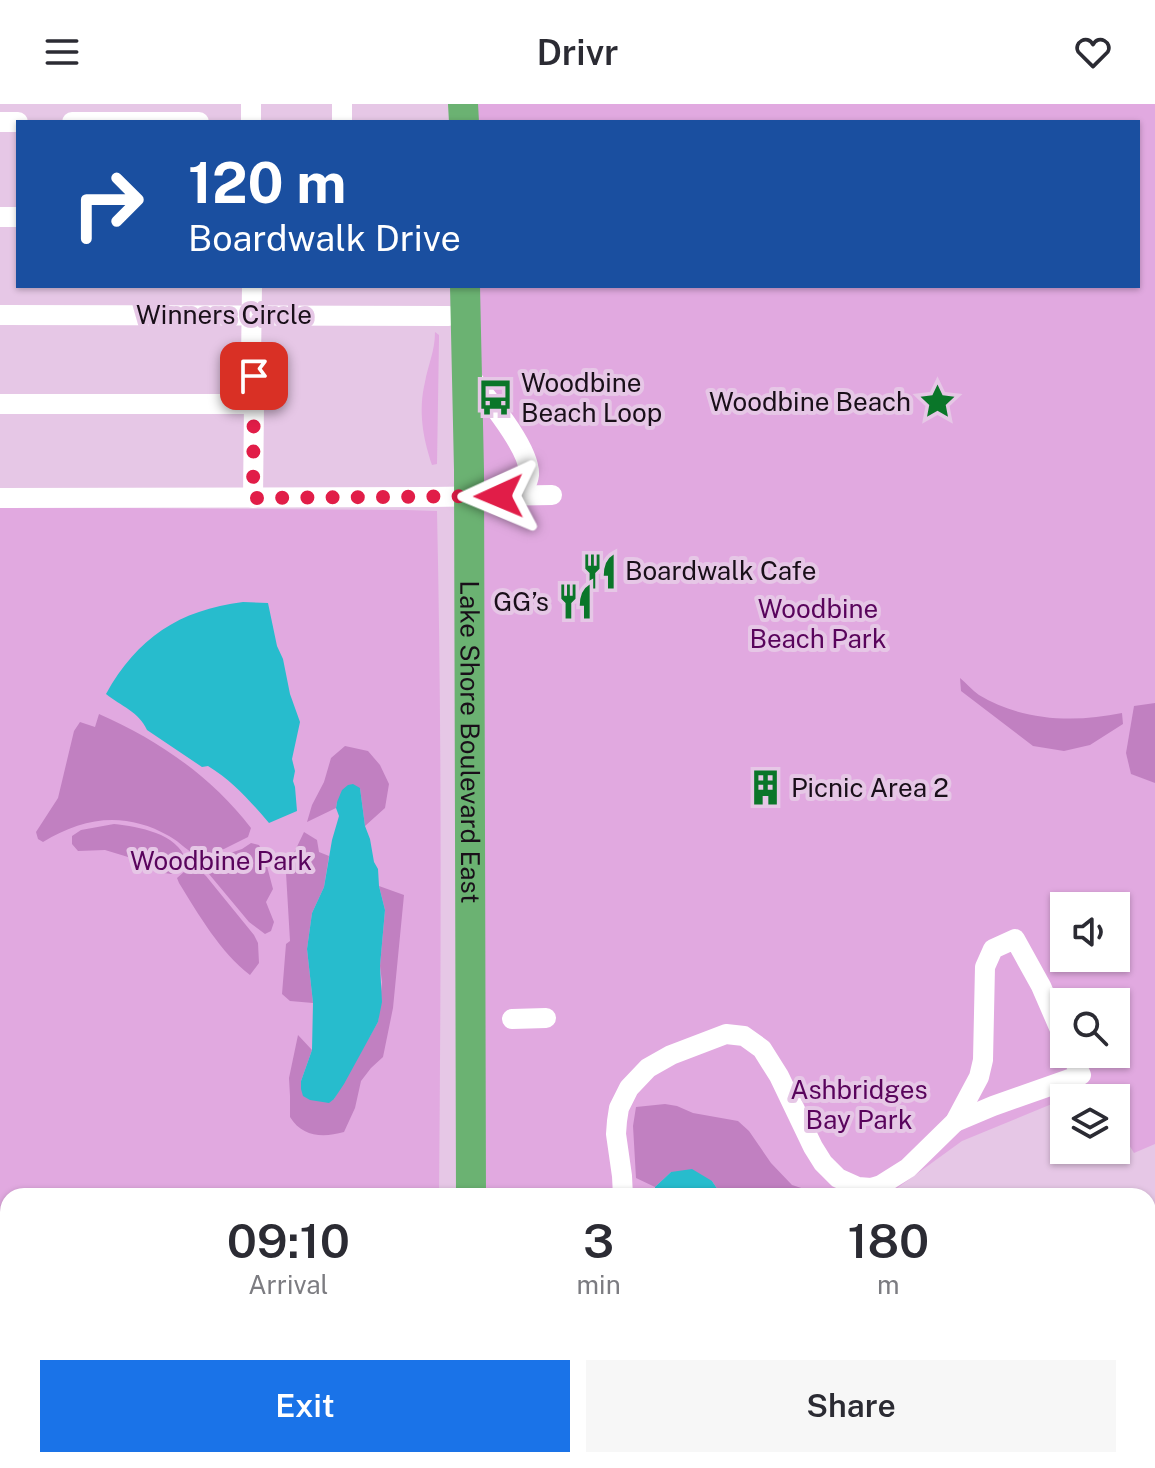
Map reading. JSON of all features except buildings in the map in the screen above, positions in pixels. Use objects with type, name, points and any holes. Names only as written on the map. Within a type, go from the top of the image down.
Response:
[{"type":"highway","name":"Lake Shore Boulevard East","points":[[450,1188],[459,497],[466,363],[465,288]]},
{"type":"highway","name":"Lake Shore Boulevard East","points":[[449,301],[459,497],[471,1188]]},
{"type":"street","points":[[252,288],[253,498]]},
{"type":"street","name":"Winners Circle","points":[[0,315],[251,314],[449,301]]},
{"type":"street","points":[[466,363],[473,380],[518,442],[527,462],[529,474],[526,484],[515,496]]},
{"type":"street","points":[[0,404],[254,404]]},
{"type":"street","points":[[0,498],[552,495]]},
{"type":"street","points":[[623,1188],[616,1134],[619,1108],[629,1088],[648,1068],[671,1055],[726,1034],[744,1036],[762,1049],[779,1076],[803,1129],[831,1171],[847,1183],[871,1188],[908,1168],[955,1122],[979,1077],[983,1060],[985,967],[993,949],[1015,939],[1050,1007]]},
{"type":"street","points":[[512,1019],[546,1018]]},
{"type":"street","points":[[955,1122],[1081,1075],[1078,1068]]},
{"type":"street","points":[[979,1077],[993,1106]]},
{"type":"green space","name":"Woodbine Beach Park","points":[[472,104],[1155,104],[1155,1144],[1134,1153],[1130,1147],[1130,1084],[1050,1084],[1050,1105],[962,1141],[897,1188],[717,1188],[712,1181],[655,1188],[478,1188],[472,288],[1140,288],[1140,120],[474,120]]},
{"type":"green space","points":[[435,332],[439,335],[437,464],[432,465],[424,435],[422,403]]},
{"type":"green space","name":"Woodbine Park","points":[[0,507],[437,511],[441,939],[439,1188],[0,1188]]},
{"type":"green space","points":[[960,678],[979,695],[996,704],[1030,715],[1067,719],[1122,713],[1123,724],[1090,745],[1064,751],[1033,746],[961,691]]},
{"type":"green space","points":[[1155,703],[1155,783],[1131,774],[1126,753],[1134,706]]},
{"type":"green space","points":[[99,714],[142,735],[201,776],[251,828],[248,837],[200,857],[153,828],[121,820],[89,823],[43,842],[38,839],[36,832],[58,798],[74,731],[80,722],[95,727]]},
{"type":"green space","points":[[345,746],[368,751],[380,765],[389,784],[385,808],[365,826],[360,788],[337,802],[336,808],[307,822],[331,758]]},
{"type":"green space","points":[[114,824],[166,838],[174,843],[186,860],[171,874],[158,872],[105,850],[78,851],[72,844],[72,836],[81,830]]},
{"type":"green space","points":[[304,832],[317,840],[319,852],[329,856],[324,887],[312,913],[307,949],[313,1003],[290,1001],[282,994],[286,944],[290,941],[286,873]]},
{"type":"green space","points":[[251,843],[259,845],[264,855],[273,889],[266,902],[274,922],[271,931],[265,934],[249,922],[204,868],[207,861]]},
{"type":"green space","points":[[193,864],[254,935],[258,943],[259,963],[250,975],[220,944],[179,883],[177,878]]},
{"type":"green space","points":[[379,886],[404,895],[393,1008],[383,1057],[361,1081],[355,1108],[344,1132],[314,1134],[301,1129],[290,1117],[289,1078],[298,1035],[312,1050],[301,1081],[334,1099],[378,1022],[385,910]]},
{"type":"green space","points":[[665,1104],[693,1113],[738,1121],[749,1131],[771,1163],[792,1185],[801,1188],[717,1188],[712,1181],[671,1172],[655,1187],[636,1178],[633,1126],[636,1107]]},
{"type":"water","points":[[243,602],[268,603],[277,646],[300,722],[292,759],[297,811],[269,823],[226,778],[208,766],[202,767],[147,730],[134,714],[106,694],[131,657],[162,630],[199,612]]},
{"type":"water","points":[[353,784],[360,788],[365,826],[378,869],[385,910],[380,966],[382,1002],[378,1022],[344,1084],[329,1103],[310,1100],[303,1096],[301,1089],[312,1050],[313,1003],[307,949],[312,913],[324,887],[339,816],[337,802],[342,790]]},
{"type":"water","points":[[692,1169],[712,1181],[717,1188],[655,1188],[671,1172]]},
{"type":"place","name":"Woodbine Beach Loop","points":[[495,398]]},
{"type":"place","name":"Woodbine Beach","points":[[937,402]]},
{"type":"place","name":"Boardwalk Cafe","points":[[599,571]]},
{"type":"place","name":"GG’s","points":[[575,602]]},
{"type":"place","name":"Picnic Area 2","points":[[765,788]]},
{"type":"route","points":[[254,376],[253,498],[499,496]]},
{"type":"park label","name":"Ashbridges Bay Park","points":[[859,1105]]}]
